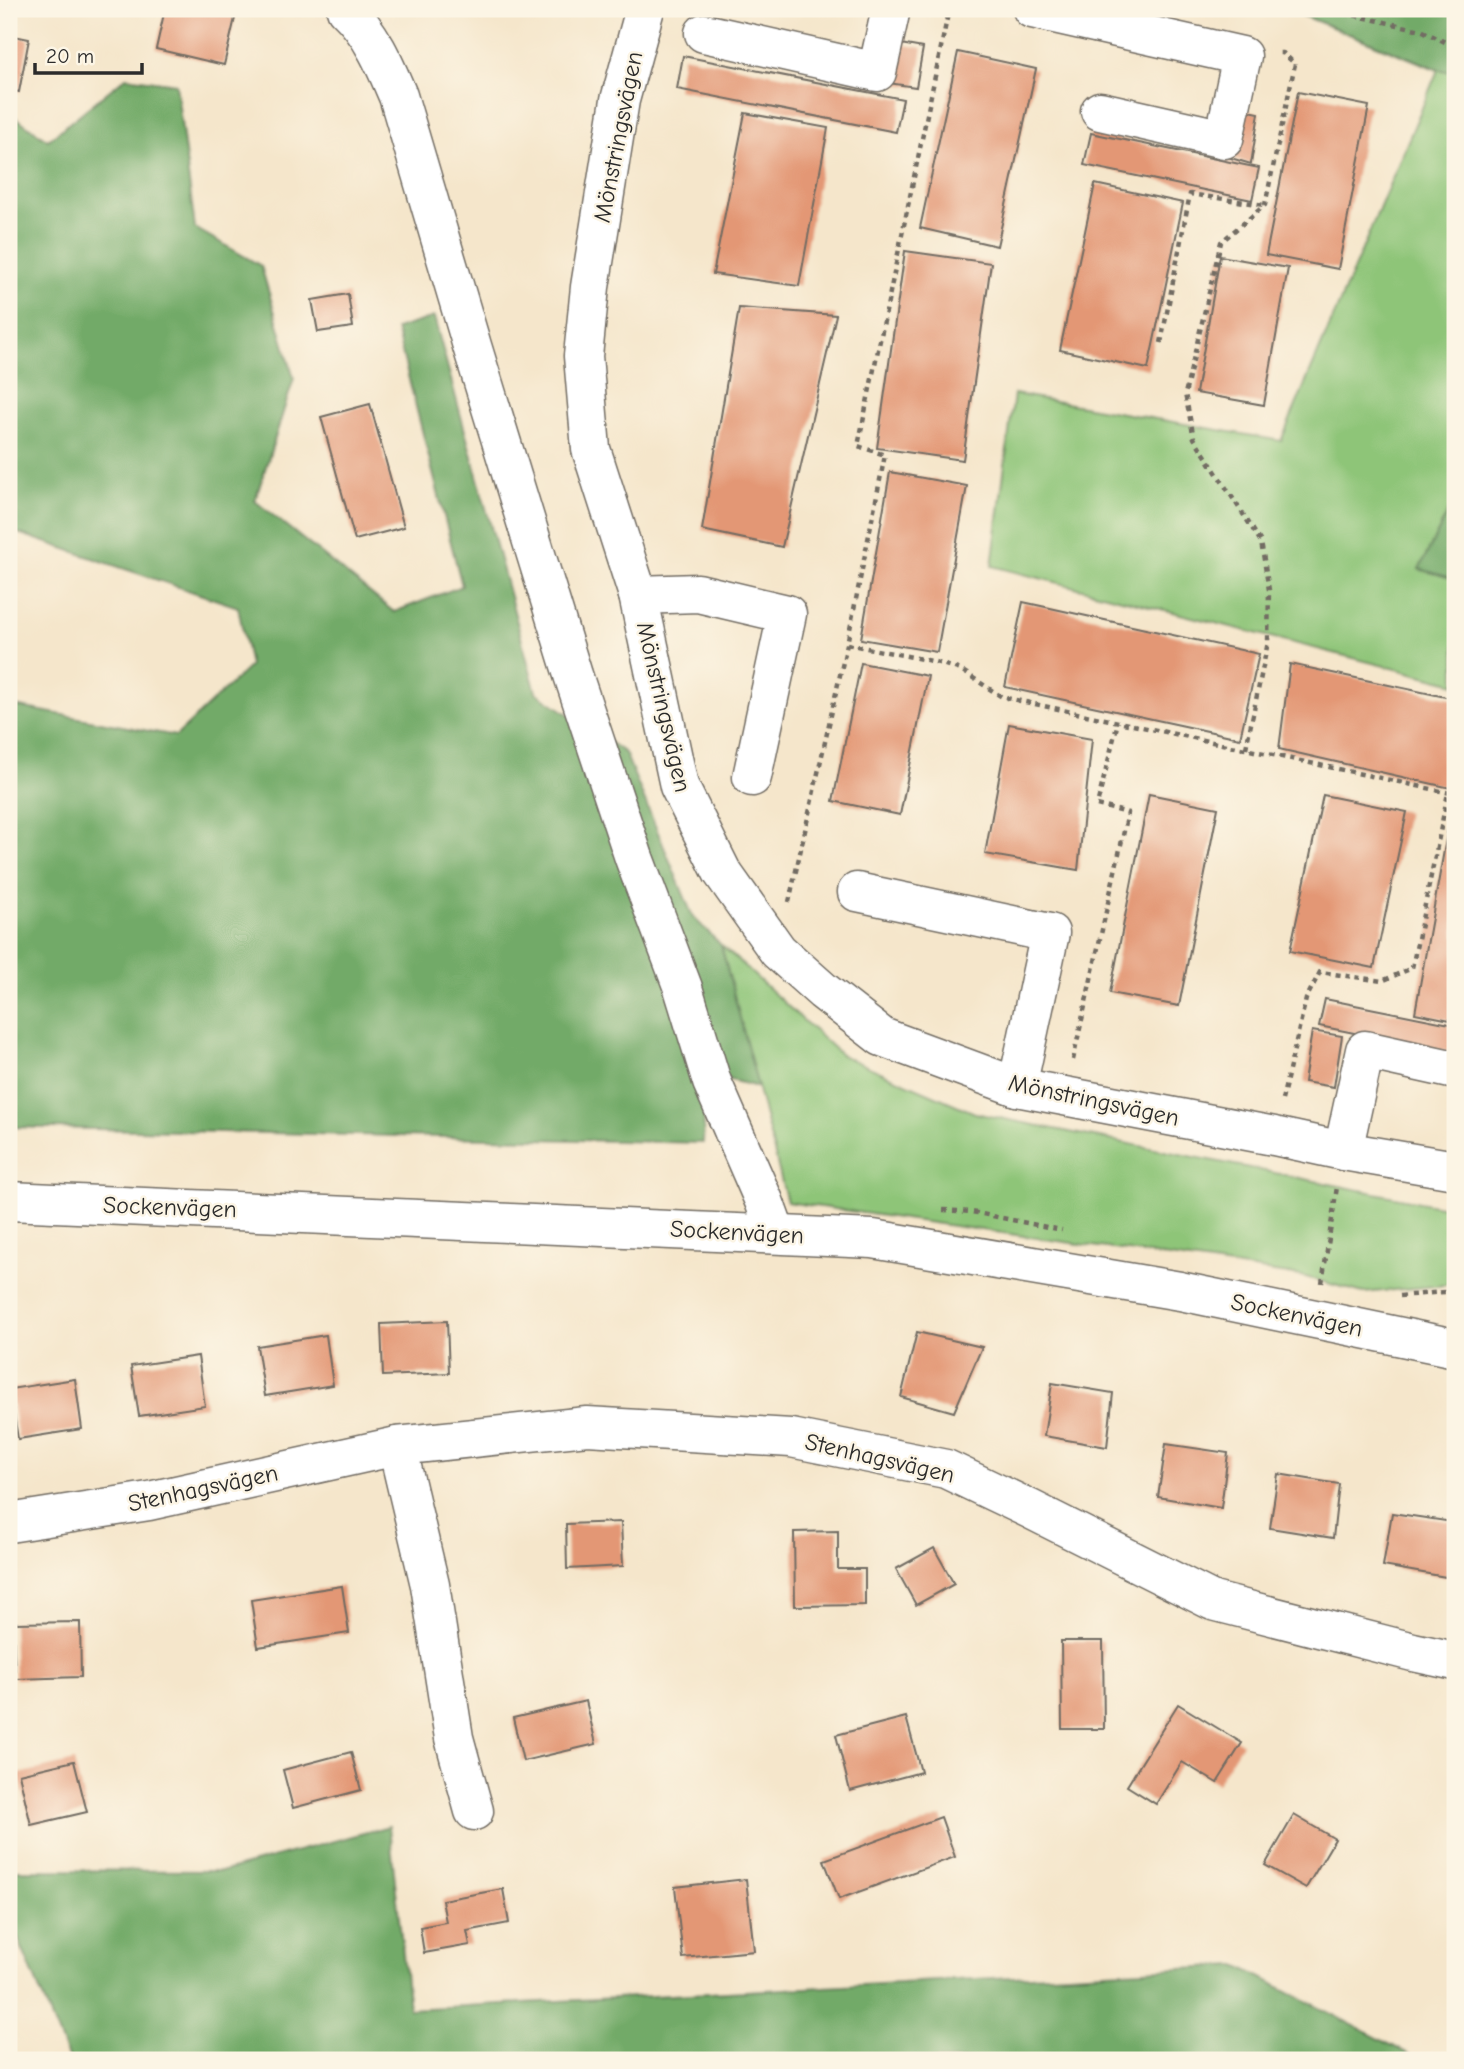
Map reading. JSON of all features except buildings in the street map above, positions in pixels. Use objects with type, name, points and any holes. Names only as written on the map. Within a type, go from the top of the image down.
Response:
[{"type":"street","points":[[346,9],[360,21],[398,96],[573,675],[634,858],[683,988],[712,1082],[776,1234]]},
{"type":"street","name":"Mönstringsvägen","points":[[645,9],[620,100],[590,287],[583,356],[591,449],[638,595],[679,786],[722,872],[778,951],[823,991],[882,1037],[1017,1087],[1343,1151],[1455,1170]]},
{"type":"street","points":[[704,33],[877,72],[891,9]]},
{"type":"street","points":[[1032,9],[1242,55],[1224,139],[1100,111]]},
{"type":"street","name":"Mönstringsvägen","points":[[638,595],[698,593],[787,614],[752,777]]},
{"type":"street","points":[[857,892],[1050,933],[1017,1087]]},
{"type":"street","points":[[1343,1151],[1364,1050],[1455,1070]]},
{"type":"street","name":"Sockenvägen","points":[[9,1200],[887,1241],[1181,1291],[1455,1348]]},
{"type":"street","name":"Stenhagsvägen","points":[[9,1523],[149,1501],[397,1446],[587,1426],[792,1437],[946,1469],[1213,1601],[1455,1661]]},
{"type":"street","points":[[397,1446],[430,1585],[454,1738],[474,1811]]},
{"type":"path","points":[[778,951],[886,455],[858,446],[949,9]]},
{"type":"path","points":[[1325,9],[1421,30],[1455,47]]},
{"type":"path","points":[[1242,55],[1255,51],[1283,53],[1295,64],[1265,205],[1221,242],[1185,394],[1194,438],[1261,542],[1269,590],[1268,642],[1246,748]]},
{"type":"path","points":[[1161,343],[1190,194],[1265,205]]},
{"type":"path","points":[[846,644],[932,661],[961,670],[1002,697],[1455,794]]},
{"type":"path","points":[[1065,1097],[1128,813],[1097,805],[1118,722]]},
{"type":"path","points":[[1273,1136],[1306,999],[1320,972],[1382,981],[1412,968],[1448,793]]},
{"type":"path","points":[[1322,1283],[1343,1151]]},
{"type":"green space","points":[[1287,9],[1455,9],[1455,499],[1419,569],[1455,579],[1455,684],[992,566],[1014,394],[1281,441],[1438,70]]},
{"type":"green space","points":[[1287,9],[1455,9],[1455,73],[1438,69]]},
{"type":"green space","points":[[126,77],[176,84],[195,228],[261,266],[294,378],[255,501],[394,612],[462,586],[396,329],[434,317],[536,692],[625,753],[693,917],[721,945],[758,1087],[706,1074],[703,1143],[9,1127],[9,705],[176,736],[250,666],[238,607],[9,530],[9,113],[48,140]]},
{"type":"green space","points":[[1455,499],[1455,579],[1419,569]]},
{"type":"green space","points":[[721,945],[841,1055],[975,1113],[1455,1209],[1455,1284],[1363,1293],[1302,1276],[787,1202]]},
{"type":"green space","points":[[389,1826],[409,2009],[1237,1965],[1420,2060],[69,2060],[9,1917],[9,1870],[224,1871]]}]
